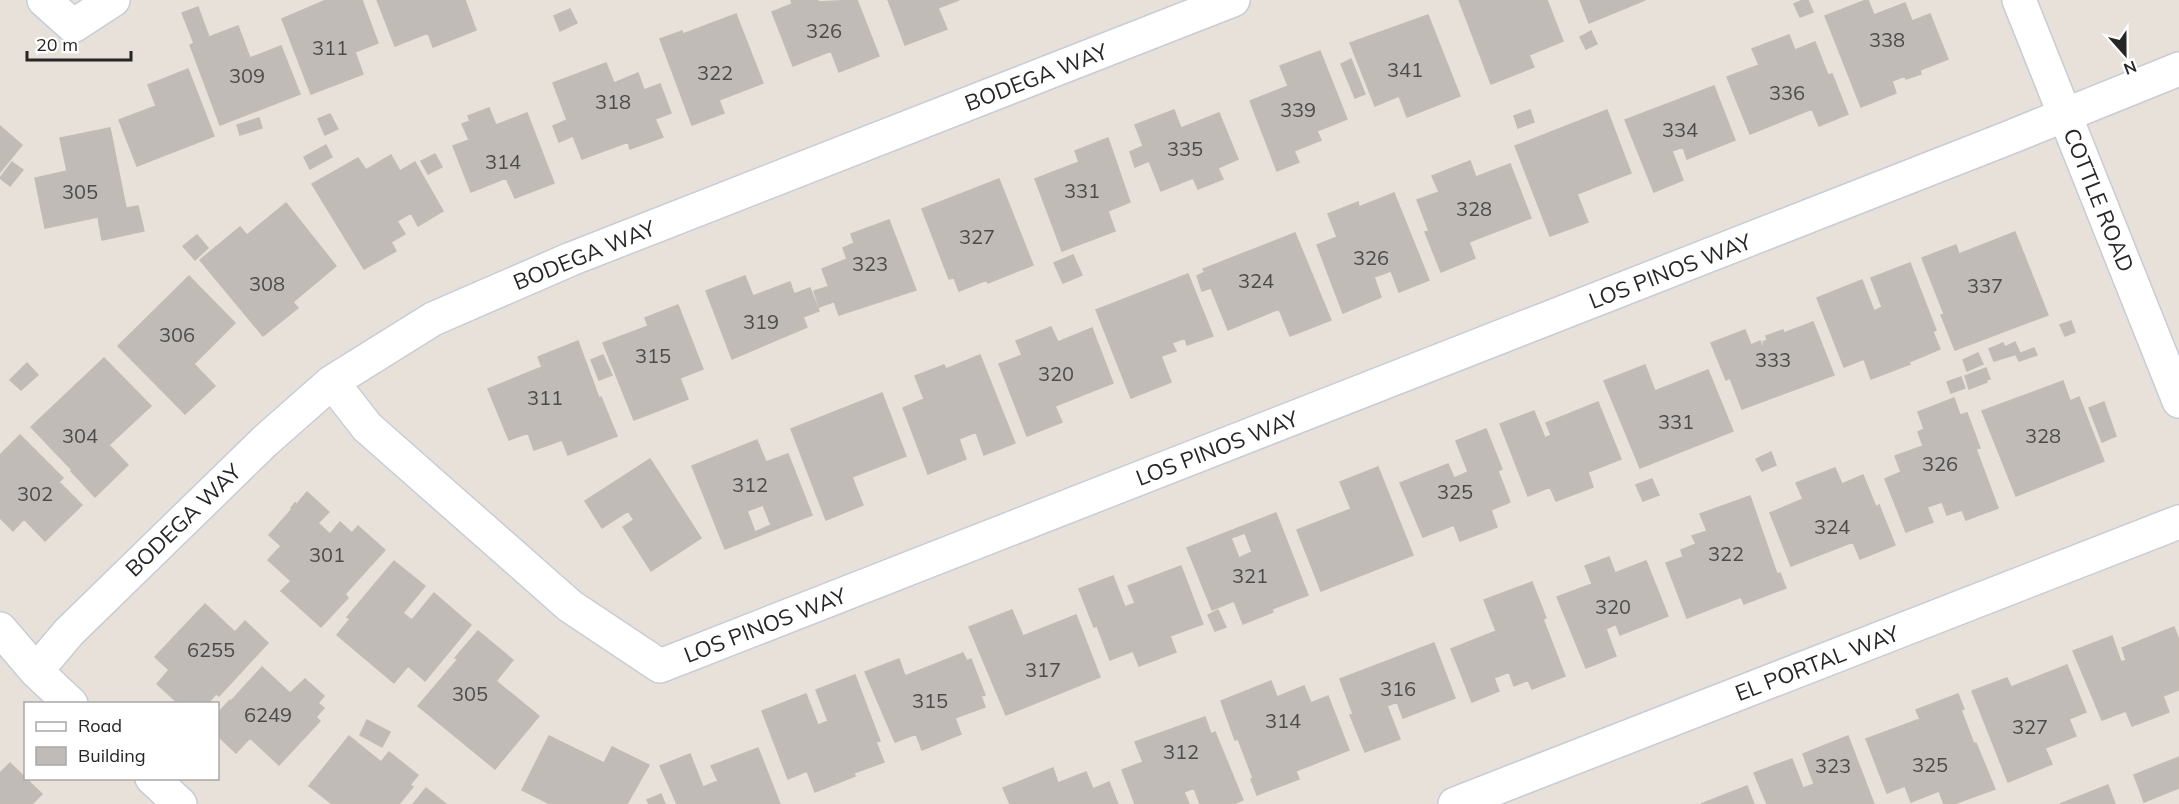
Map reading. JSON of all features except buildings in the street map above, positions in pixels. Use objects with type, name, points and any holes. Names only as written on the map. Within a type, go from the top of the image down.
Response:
[{"type":"street","points":[[44,0],[73,26],[113,0]]},
{"type":"street","name":"BODEGA WAY","points":[[36,671],[69,632],[266,441],[332,382],[433,319],[571,258],[1233,0]]},
{"type":"street","name":"COTTLE ROAD","points":[[2019,0],[2179,401]]},
{"type":"street","name":"LOS PINOS WAY","points":[[332,382],[367,427],[570,606],[660,666],[2065,116],[2179,69]]},
{"type":"street","name":"EL PORTAL WAY","points":[[1455,804],[2179,522]]},
{"type":"street","points":[[0,629],[36,671],[69,702]]},
{"type":"street","points":[[154,780],[180,804]]}]
